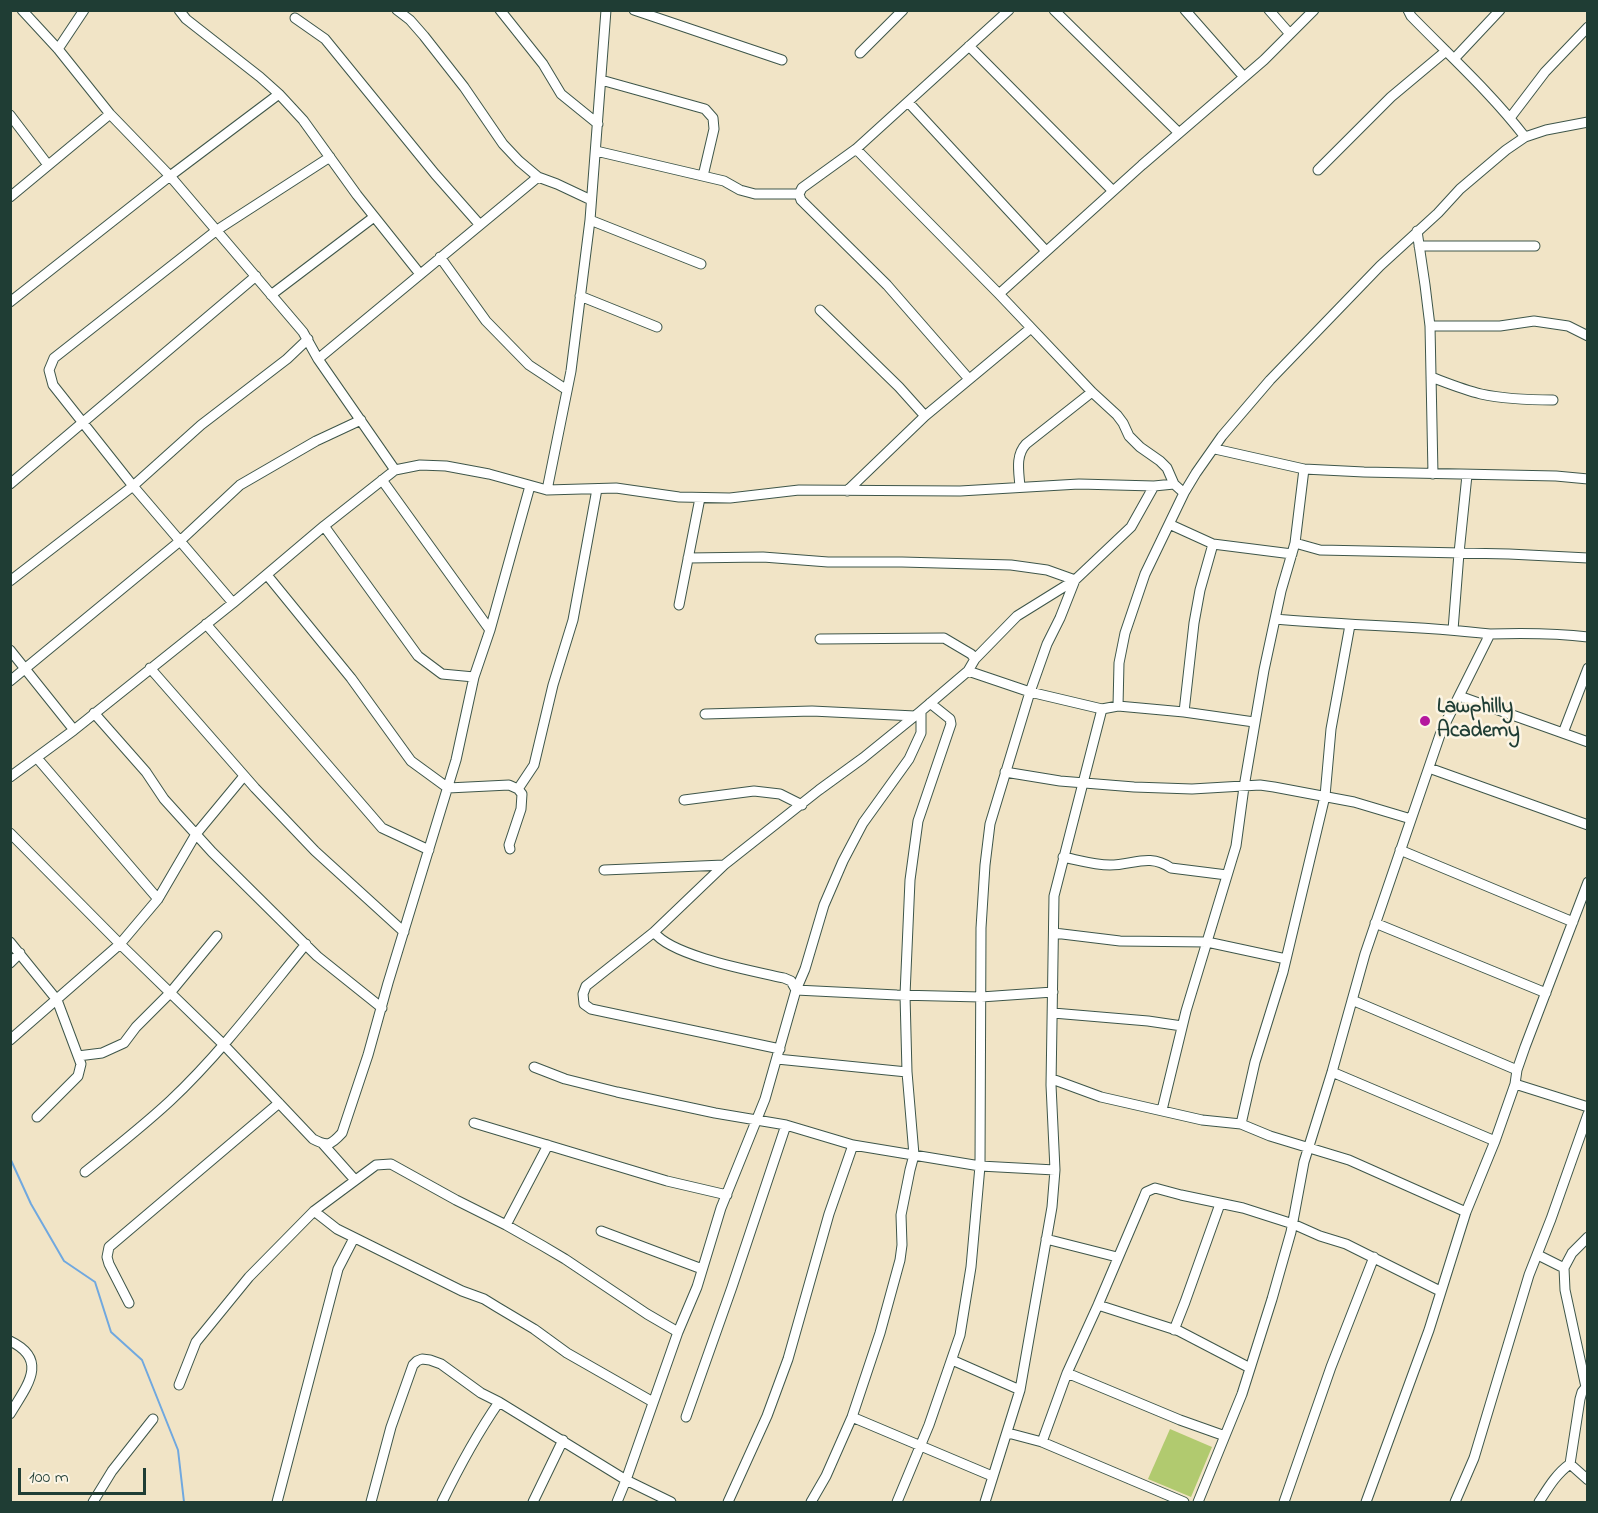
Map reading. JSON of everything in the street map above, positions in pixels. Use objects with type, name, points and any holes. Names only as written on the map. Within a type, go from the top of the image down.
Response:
[{"type":"street","points":[[22,10],[85,81],[99,103],[170,176],[303,332],[318,359],[395,470]]},
{"type":"street","points":[[58,49],[84,10]]},
{"type":"street","points":[[179,10],[186,19],[260,77],[303,120],[374,217],[420,274]]},
{"type":"street","points":[[186,19],[195,10]]},
{"type":"street","points":[[397,10],[410,20],[454,74],[503,144],[519,161],[538,177],[591,200]]},
{"type":"street","points":[[500,10],[543,64],[561,94],[598,124]]},
{"type":"street","points":[[634,10],[782,60]]},
{"type":"street","points":[[860,53],[903,10]]},
{"type":"street","points":[[969,380],[887,285],[801,200],[799,194],[802,188],[855,149],[1009,10]]},
{"type":"street","points":[[1054,10],[1179,133]]},
{"type":"street","points":[[1185,10],[1244,77]]},
{"type":"street","points":[[1269,10],[1290,34]]},
{"type":"street","points":[[999,294],[1046,250],[1264,60],[1314,10]]},
{"type":"street","points":[[1408,10],[1411,16],[1510,118],[1525,137]]},
{"type":"street","points":[[1454,59],[1500,10]]},
{"type":"street","points":[[547,490],[571,371],[590,220],[604,12]]},
{"type":"street","points":[[296,18],[326,39],[435,174],[480,225]]},
{"type":"street","points":[[1510,118],[1545,72],[1587,27]]},
{"type":"street","points":[[969,46],[1113,191]]},
{"type":"street","points":[[1318,170],[1391,97],[1446,51]]},
{"type":"street","points":[[601,80],[705,110],[713,118],[714,129],[703,176]]},
{"type":"street","points":[[10,302],[170,176],[279,94]]},
{"type":"street","points":[[908,102],[1046,250]]},
{"type":"street","points":[[10,197],[110,114]]},
{"type":"street","points":[[10,115],[48,165]]},
{"type":"street","points":[[1118,706],[1119,663],[1125,633],[1145,574],[1184,493],[1222,436],[1270,380],[1380,266],[1438,213],[1460,189],[1525,137],[1546,130],[1587,122]]},
{"type":"street","points":[[855,149],[1117,415],[1129,436],[1167,468],[1174,484],[1184,493]]},
{"type":"street","points":[[596,152],[724,181],[740,190],[755,194],[799,194]]},
{"type":"street","points":[[233,603],[133,486],[83,423],[53,385],[49,370],[54,358],[216,230],[330,158]]},
{"type":"street","points":[[318,359],[538,177]]},
{"type":"street","points":[[271,295],[374,217]]},
{"type":"street","points":[[590,220],[701,264]]},
{"type":"street","points":[[1417,231],[1430,326],[1433,474]]},
{"type":"street","points":[[1419,246],[1535,246]]},
{"type":"street","points":[[440,257],[486,321],[530,365],[567,390]]},
{"type":"street","points":[[10,484],[256,276]]},
{"type":"street","points":[[580,296],[657,327]]},
{"type":"street","points":[[820,310],[899,387],[925,416]]},
{"type":"street","points":[[1430,326],[1500,326],[1534,321],[1568,326],[1587,336]]},
{"type":"street","points":[[847,491],[925,416],[1031,328]]},
{"type":"street","points":[[10,581],[133,486],[201,424],[279,366],[308,339]]},
{"type":"street","points":[[1431,376],[1456,387],[1482,394],[1553,400]]},
{"type":"street","points":[[1020,487],[1019,456],[1021,450],[1092,392]]},
{"type":"street","points":[[10,681],[180,541],[240,485],[316,441],[361,420]]},
{"type":"street","points":[[1215,449],[1304,469],[1556,476],[1587,479]]},
{"type":"street","points":[[10,777],[74,730],[395,470],[420,465],[446,466],[489,474],[547,490],[616,488],[700,498],[730,498],[799,490],[960,491],[1079,484],[1154,486],[1174,484]]},
{"type":"street","points":[[1162,1110],[1182,1026],[1236,846],[1254,722],[1275,619],[1295,543],[1304,469]]},
{"type":"street","points":[[1453,630],[1467,475]]},
{"type":"street","points":[[382,480],[490,630]]},
{"type":"street","points":[[323,1144],[333,1143],[342,1133],[359,1083],[448,788],[474,677],[490,630],[530,486]]},
{"type":"street","points":[[907,1072],[779,1054],[591,1009],[584,1004],[583,994],[586,986],[654,932],[724,865],[863,758],[968,671],[975,660],[1017,616],[1075,580],[1131,527],[1154,486]]},
{"type":"street","points":[[518,789],[534,765],[553,685],[573,620],[597,489]]},
{"type":"street","points":[[679,605],[700,498]]},
{"type":"street","points":[[1169,524],[1213,544],[1292,554]]},
{"type":"street","points":[[324,526],[418,656],[442,674],[474,677]]},
{"type":"street","points":[[1295,543],[1320,550],[1587,558]]},
{"type":"street","points":[[1184,712],[1194,623],[1200,590],[1213,544]]},
{"type":"street","points":[[688,558],[764,556],[828,562],[1011,565],[1047,570],[1075,580]]},
{"type":"street","points":[[267,575],[351,678],[411,761],[448,788],[509,784],[518,789],[522,795],[521,809],[509,844],[510,849]]},
{"type":"street","points":[[897,1503],[921,1445],[960,1335],[971,1267],[980,1166],[981,928],[990,824],[1030,692],[1047,644],[1075,580]]},
{"type":"street","points":[[1275,619],[1490,634],[1565,634],[1587,637]]},
{"type":"street","points":[[206,624],[382,828],[429,850]]},
{"type":"street","points":[[1241,1124],[1255,1062],[1286,959],[1325,796],[1331,729],[1350,625]]},
{"type":"street","points":[[1198,1503],[1242,1394],[1292,1232],[1304,1162],[1375,923],[1441,732],[1490,634]]},
{"type":"street","points":[[820,639],[944,638],[971,654],[975,660]]},
{"type":"street","points":[[10,650],[74,730]]},
{"type":"street","points":[[150,668],[244,776],[315,852],[404,932]]},
{"type":"street","points":[[1563,733],[1587,668]]},
{"type":"street","points":[[968,671],[1030,692],[1102,708],[1118,706],[1184,712],[1254,722]]},
{"type":"street","points":[[1459,696],[1587,742]]},
{"type":"street","points":[[812,1503],[852,1417],[880,1333],[900,1260],[901,1215],[914,1155],[907,1072],[905,996],[910,880],[918,820],[951,724],[950,719],[930,703]]},
{"type":"street","points":[[985,1503],[1020,1390],[1052,1207],[1055,1170],[1052,1079],[1054,896],[1102,708]]},
{"type":"street","points":[[705,714],[812,711],[918,713]]},
{"type":"street","points":[[94,713],[212,852],[317,956],[381,1008]]},
{"type":"street","points":[[617,1503],[678,1332],[697,1287],[721,1208],[765,1099],[796,990],[805,969],[824,905],[863,823],[909,759],[921,733],[918,713]]},
{"type":"street","points":[[37,758],[158,899]]},
{"type":"street","points":[[1429,768],[1587,825]]},
{"type":"street","points":[[1005,772],[1060,781],[1134,787],[1192,789],[1260,785],[1354,802],[1411,819]]},
{"type":"street","points":[[10,1040],[120,944],[158,899],[196,834],[244,776]]},
{"type":"street","points":[[684,800],[754,791],[780,794],[802,805]]},
{"type":"street","points":[[10,833],[224,1045],[313,1139],[323,1144],[355,1180]]},
{"type":"street","points":[[1400,850],[1573,922]]},
{"type":"street","points":[[1063,857],[1108,865],[1152,860],[1164,863],[1171,868],[1227,875]]},
{"type":"street","points":[[604,870],[724,865]]},
{"type":"street","points":[[1366,1503],[1429,1330],[1466,1212],[1495,1141],[1515,1084],[1517,1070],[1587,882]]},
{"type":"street","points":[[1375,923],[1546,993]]},
{"type":"street","points":[[654,932],[668,945],[703,958],[784,978],[790,981],[796,990]]},
{"type":"street","points":[[1054,933],[1120,941],[1207,942],[1286,959]]},
{"type":"street","points":[[78,1056],[102,1053],[124,1043],[136,1027],[170,993],[217,936]]},
{"type":"street","points":[[10,942],[57,1000],[81,1064],[78,1076],[37,1117]]},
{"type":"street","points":[[85,1172],[171,1100],[224,1045],[306,944]]},
{"type":"street","points":[[10,963],[20,953]]},
{"type":"street","points":[[796,990],[905,996],[981,997],[1053,992]]},
{"type":"street","points":[[1352,1000],[1517,1070]]},
{"type":"street","points":[[1053,1012],[1182,1026]]},
{"type":"street","points":[[534,1066],[565,1079],[617,1092],[715,1113],[786,1125],[853,1145],[980,1166],[1055,1170]]},
{"type":"street","points":[[1332,1072],[1495,1141]]},
{"type":"street","points":[[1052,1079],[1101,1096],[1202,1120],[1241,1124],[1270,1136],[1349,1161],[1466,1212]]},
{"type":"street","points":[[1515,1084],[1587,1107]]},
{"type":"street","points":[[129,1303],[106,1257],[109,1248],[279,1103]]},
{"type":"street","points":[[1455,1503],[1474,1458],[1529,1275],[1587,1113]]},
{"type":"street","points":[[474,1123],[666,1181],[727,1195]]},
{"type":"street","points":[[686,1417],[786,1125]]},
{"type":"street","points":[[506,1225],[548,1145]]},
{"type":"street","points":[[728,1503],[767,1416],[788,1359],[829,1214],[853,1145]]},
{"type":"street","points":[[180,1385],[196,1342],[249,1277],[314,1211],[376,1165],[391,1164],[506,1225],[566,1259],[647,1314],[678,1332]]},
{"type":"street","points":[[1042,1442],[1067,1373],[1146,1192],[1150,1189],[1155,1188],[1243,1208],[1293,1224],[1346,1244],[1440,1291]]},
{"type":"street","points":[[1174,1330],[1220,1204]]},
{"type":"street","points":[[314,1211],[337,1229],[354,1238],[491,1303],[534,1329],[567,1353],[653,1402]]},
{"type":"street","points":[[601,1231],[702,1269]]},
{"type":"street","points":[[1539,1503],[1552,1481],[1570,1464],[1580,1399],[1587,1387],[1565,1290],[1564,1268],[1572,1253],[1587,1236]]},
{"type":"street","points":[[277,1503],[338,1269],[354,1238]]},
{"type":"street","points":[[1046,1239],[1117,1257]]},
{"type":"street","points":[[1538,1255],[1564,1268]]},
{"type":"street","points":[[1284,1503],[1331,1367],[1374,1257]]},
{"type":"street","points":[[1098,1305],[1174,1330],[1250,1368]]},
{"type":"street","points":[[10,1341],[22,1347],[32,1361],[32,1377],[10,1414]]},
{"type":"street","points":[[371,1503],[391,1427],[413,1365],[422,1359],[441,1364],[481,1393],[666,1502]]},
{"type":"street","points":[[952,1360],[1020,1390]]},
{"type":"street","points":[[1067,1373],[1180,1420],[1225,1436]]},
{"type":"street","points":[[442,1503],[461,1463],[499,1402]]},
{"type":"street","points":[[852,1417],[992,1476]]},
{"type":"street","points":[[93,1503],[112,1471],[153,1419]]},
{"type":"street","points":[[1008,1433],[1042,1442],[1184,1503]]},
{"type":"street","points":[[533,1503],[563,1440]]},
{"type":"street","points":[[1570,1464],[1587,1480]]},
{"type":"green space","points":[[1170,1429],[1212,1447],[1191,1497],[1148,1479]]},
{"type":"waterway","points":[[10,1158],[31,1204],[64,1261],[95,1282],[111,1332],[142,1360],[178,1450],[184,1502]]},
{"type":"place","name":"Lawphilly Academy","points":[[1425,721]]}]
